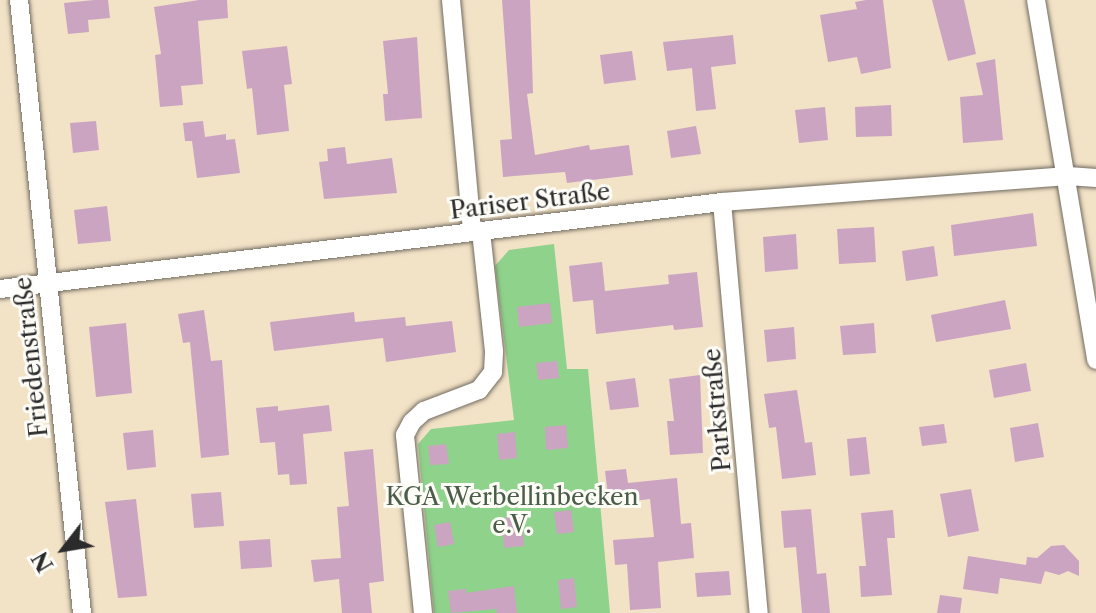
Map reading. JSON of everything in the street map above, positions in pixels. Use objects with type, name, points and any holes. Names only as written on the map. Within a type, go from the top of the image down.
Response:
[{"type":"street","name":"Friedenstraße","points":[[19,0],[82,613]]},
{"type":"street","points":[[423,613],[405,435],[412,422],[424,411],[479,390],[493,372],[494,351],[476,232],[451,0]]},
{"type":"street","points":[[1036,0],[1068,176],[1096,360]]},
{"type":"street","name":"Pariser Straße","points":[[0,289],[722,202],[1068,176],[1096,178]]},
{"type":"street","name":"Parkstraße","points":[[722,202],[759,613]]},
{"type":"green space","name":"KGA Werbellinbecken e.V.","points":[[554,244],[567,369],[588,369],[610,613],[434,613],[418,444],[431,429],[514,420],[495,266],[509,250]]},
{"type":"building","points":[[108,0],[110,18],[88,20],[89,32],[68,34],[64,3]]},
{"type":"building","points":[[199,0],[227,0],[228,18],[198,21],[203,84],[181,86],[183,105],[160,107],[155,55],[161,54],[154,7]]},
{"type":"building","points":[[502,0],[530,0],[533,93],[527,94],[535,155],[589,145],[590,150],[629,145],[633,175],[567,183],[565,172],[503,177],[500,140],[512,139]]},
{"type":"building","points":[[883,0],[891,68],[861,74],[857,57],[828,62],[820,15],[857,9],[855,2]]},
{"type":"building","points":[[932,0],[964,0],[976,54],[948,61]]},
{"type":"building","points":[[733,35],[736,64],[711,67],[716,109],[696,111],[692,68],[667,71],[663,42]]},
{"type":"building","points":[[417,37],[422,118],[385,121],[383,94],[388,94],[383,41]]},
{"type":"building","points":[[287,46],[292,84],[284,85],[289,131],[257,135],[252,88],[247,89],[242,51]]},
{"type":"building","points":[[632,51],[636,80],[604,84],[600,55]]},
{"type":"building","points":[[995,59],[1003,140],[963,143],[960,97],[983,95],[976,63]]},
{"type":"building","points":[[891,105],[892,136],[856,137],[855,107]]},
{"type":"building","points":[[825,107],[828,140],[799,143],[795,110]]},
{"type":"building","points":[[96,121],[99,150],[73,153],[70,123]]},
{"type":"building","points":[[203,121],[205,137],[226,134],[226,140],[235,139],[240,173],[197,178],[192,141],[185,141],[183,123]]},
{"type":"building","points":[[696,126],[701,154],[671,158],[667,131]]},
{"type":"building","points":[[345,147],[347,164],[392,158],[397,193],[324,199],[319,162],[328,161],[327,149]]},
{"type":"building","points":[[107,206],[111,241],[78,244],[74,210]]},
{"type":"building","points":[[1033,213],[1037,246],[954,256],[951,225]]},
{"type":"building","points":[[874,227],[876,262],[839,264],[837,229]]},
{"type":"building","points":[[796,234],[798,269],[765,272],[763,237]]},
{"type":"building","points":[[934,246],[938,276],[906,281],[902,251]]},
{"type":"building","points":[[602,262],[605,291],[669,284],[668,275],[697,272],[703,327],[674,330],[673,325],[596,334],[593,300],[573,302],[569,266]]},
{"type":"building","points":[[1005,300],[1011,329],[936,342],[931,315]]},
{"type":"building","points":[[550,303],[552,323],[519,327],[517,307]]},
{"type":"building","points":[[204,310],[211,361],[222,360],[229,455],[201,458],[190,342],[183,343],[178,314]]},
{"type":"building","points":[[354,312],[355,322],[405,317],[406,326],[452,321],[456,352],[386,362],[383,338],[274,351],[270,322]]},
{"type":"building","points":[[126,323],[132,393],[96,397],[89,327]]},
{"type":"building","points":[[874,323],[876,353],[843,355],[840,326]]},
{"type":"building","points":[[794,327],[796,359],[767,362],[764,330]]},
{"type":"building","points":[[557,361],[559,378],[538,380],[536,363]]},
{"type":"building","points":[[1026,363],[1031,391],[994,398],[989,370]]},
{"type":"building","points":[[700,375],[703,453],[670,455],[667,421],[674,421],[669,379]]},
{"type":"building","points":[[635,378],[639,407],[610,410],[606,382]]},
{"type":"building","points":[[797,390],[805,443],[812,442],[816,475],[782,479],[776,427],[769,428],[764,394]]},
{"type":"building","points":[[329,405],[332,431],[303,434],[307,484],[290,485],[289,474],[278,475],[275,442],[260,443],[256,408],[278,406],[278,411]]},
{"type":"building","points":[[1038,423],[1044,457],[1015,462],[1010,428]]},
{"type":"building","points":[[944,424],[947,443],[922,446],[919,427]]},
{"type":"building","points":[[566,425],[568,448],[546,450],[545,427]]},
{"type":"building","points":[[153,430],[156,467],[127,470],[123,433]]},
{"type":"building","points":[[515,432],[517,458],[499,460],[497,434]]},
{"type":"building","points":[[866,437],[870,474],[850,476],[847,439]]},
{"type":"building","points":[[446,444],[449,464],[430,465],[428,446]]},
{"type":"building","points":[[373,449],[384,581],[369,583],[372,613],[342,613],[339,579],[314,582],[311,560],[341,558],[337,507],[349,506],[344,452]]},
{"type":"building","points":[[626,469],[628,483],[677,478],[681,524],[691,523],[694,558],[658,562],[661,608],[630,610],[627,564],[615,565],[613,540],[654,537],[650,499],[609,504],[605,471]]},
{"type":"building","points":[[971,489],[979,531],[948,537],[940,494]]},
{"type":"building","points":[[221,492],[224,526],[194,528],[191,494]]},
{"type":"building","points":[[136,499],[147,596],[118,598],[105,502]]},
{"type":"building","points":[[811,509],[817,574],[826,573],[830,613],[802,613],[796,547],[784,548],[781,511]]},
{"type":"building","points":[[571,510],[574,532],[557,534],[554,512]]},
{"type":"building","points":[[893,510],[895,538],[887,538],[892,595],[861,597],[859,566],[866,566],[861,513]]},
{"type":"building","points":[[522,516],[524,546],[504,548],[502,518]]},
{"type":"building","points":[[450,522],[454,544],[438,547],[434,525]]},
{"type":"building","points":[[270,539],[272,567],[241,569],[239,541]]},
{"type":"building","points":[[1064,545],[1079,561],[1079,576],[1068,571],[1059,575],[1045,571],[1041,584],[1000,578],[998,594],[963,589],[968,556],[1026,565],[1027,557],[1037,558],[1051,546]]},
{"type":"building","points":[[729,571],[731,595],[697,597],[695,573]]},
{"type":"building","points":[[574,578],[577,607],[561,609],[558,580]]},
{"type":"building","points":[[514,586],[517,613],[497,613],[496,609],[451,613],[448,591],[466,589],[466,593]]},
{"type":"building","points":[[940,595],[962,598],[960,613],[937,613]]}]
